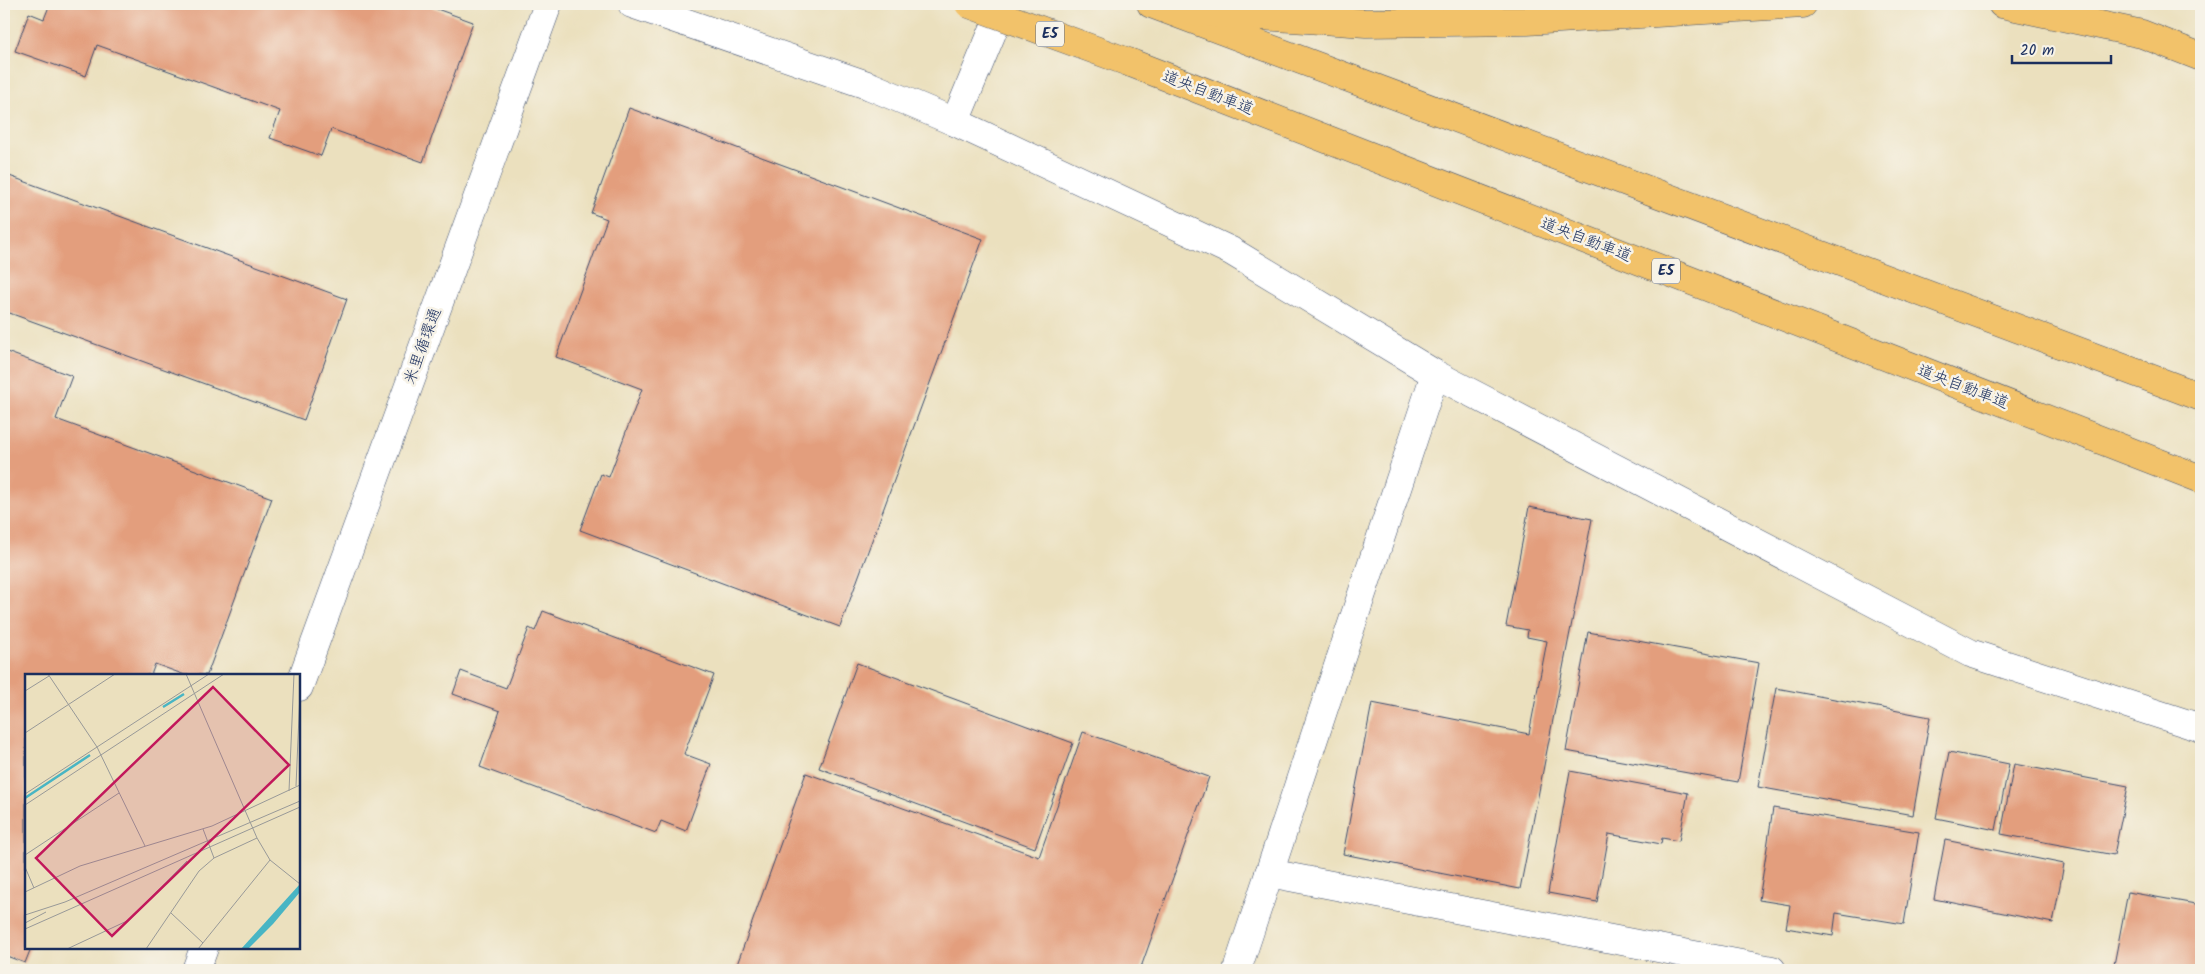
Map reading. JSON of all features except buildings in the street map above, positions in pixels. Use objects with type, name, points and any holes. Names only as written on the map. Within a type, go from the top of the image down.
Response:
[{"type":"highway","name":"道央自動車道","points":[[969,4],[1131,64],[2201,479]]},
{"type":"highway","points":[[1160,7],[1366,22],[1480,22],[1527,21],[1803,4]]},
{"type":"highway","points":[[2002,4],[2142,34],[2201,57]]},
{"type":"highway","points":[[1160,7],[2201,397]]},
{"type":"street","name":"米里循環通","points":[[300,684],[548,4]]},
{"type":"street","points":[[632,4],[870,86],[955,122],[1231,251],[1436,374],[1970,653],[2201,728]]},
{"type":"street","points":[[955,122],[1004,4]]},
{"type":"street","points":[[1237,970],[1436,374]]},
{"type":"street","points":[[1269,873],[1772,970]]},
{"type":"street","points":[[196,970],[204,949]]}]
